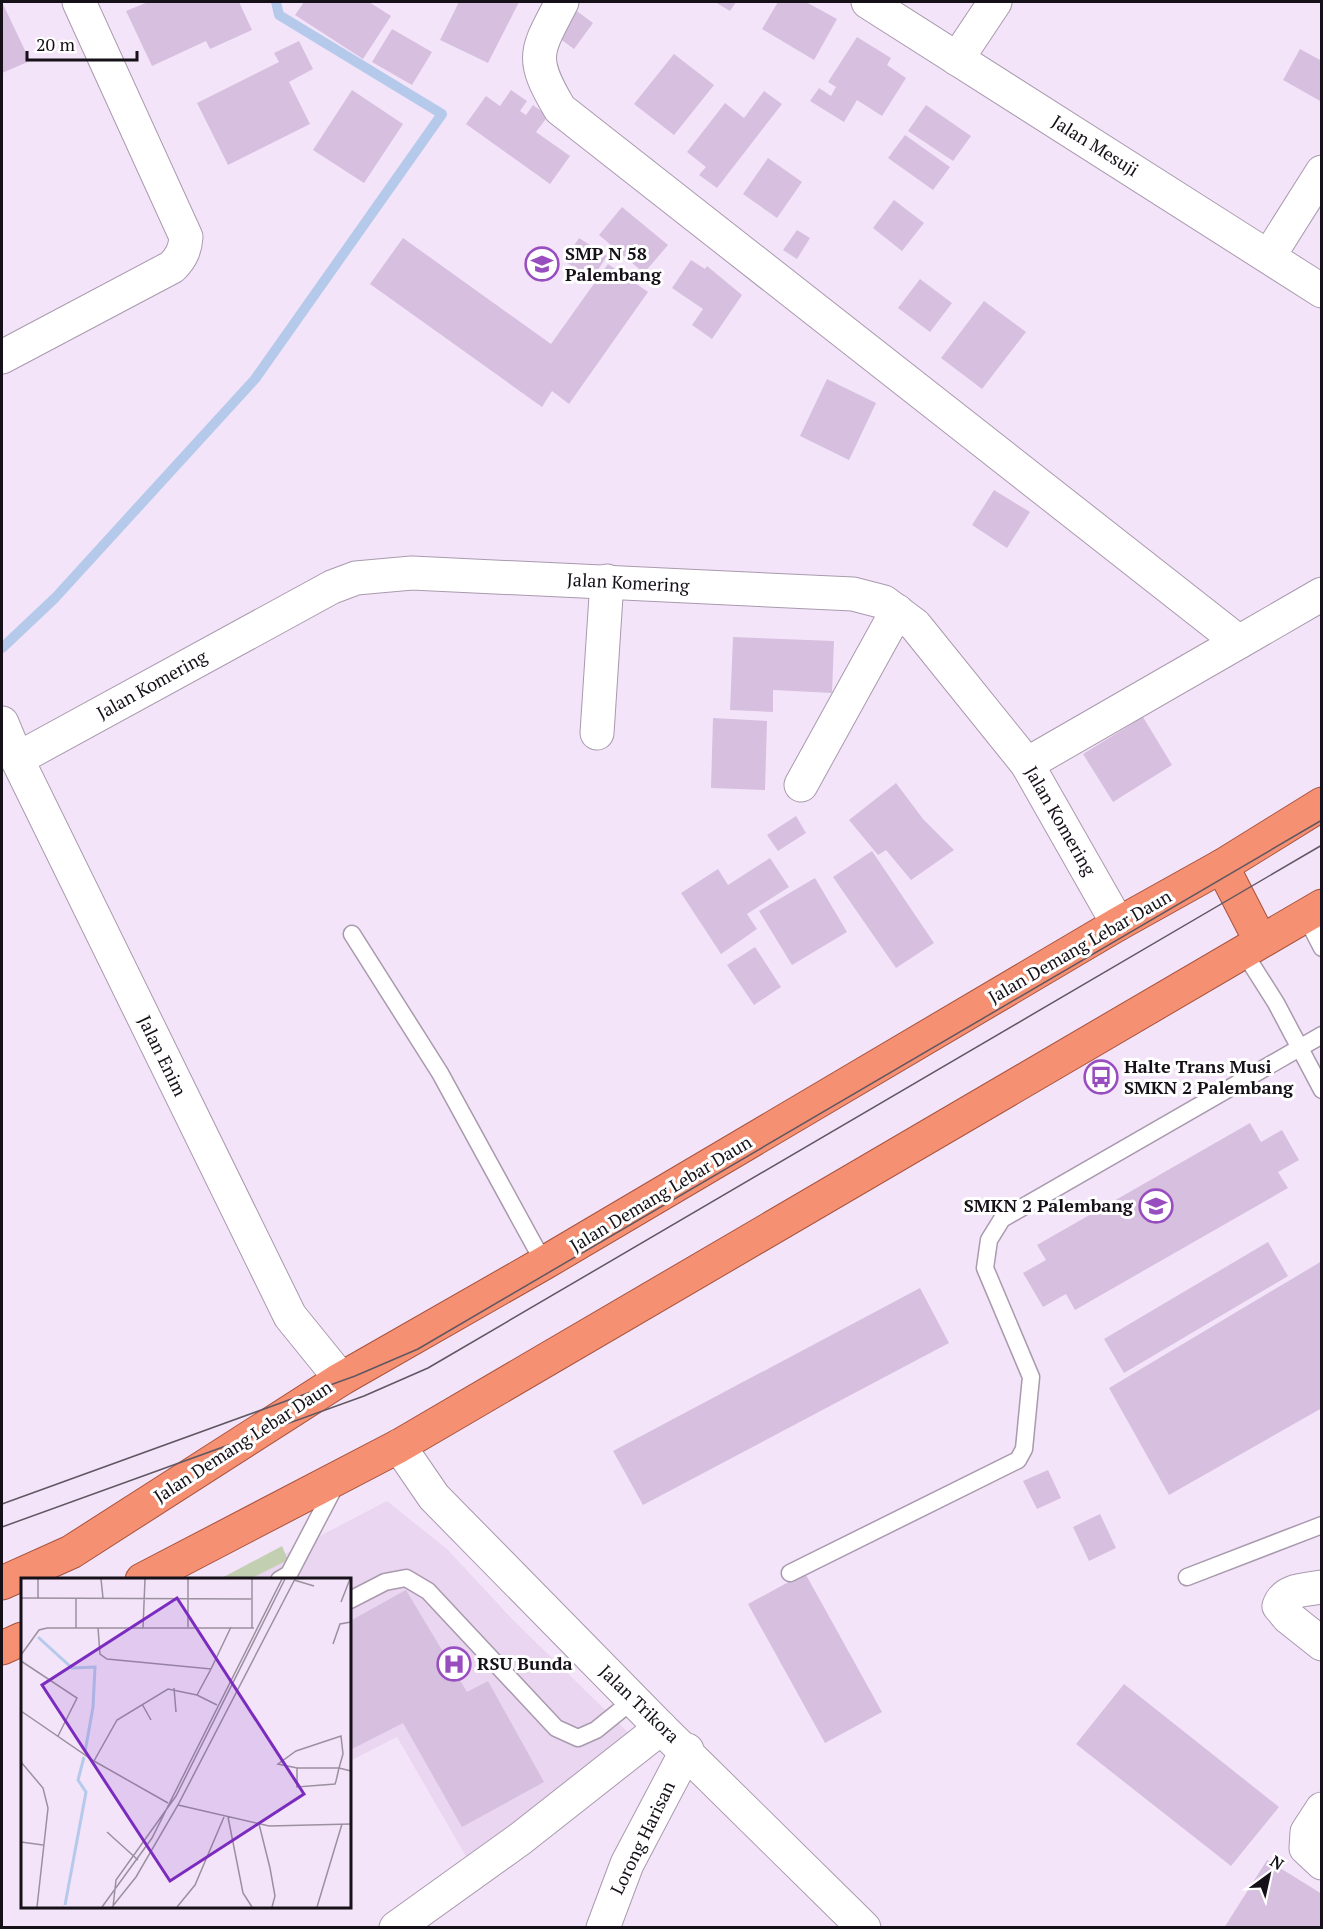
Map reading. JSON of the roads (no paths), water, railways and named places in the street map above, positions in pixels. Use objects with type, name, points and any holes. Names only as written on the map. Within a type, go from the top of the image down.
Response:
[{"type":"highway","name":"Jalan Demang Lebar Daun","points":[[2,1583],[71,1552],[341,1379],[544,1263],[1118,924],[1222,866],[1322,804]]},
{"type":"highway","points":[[1222,866],[1252,945]]},
{"type":"highway","points":[[145,1578],[399,1446],[1313,911]]},
{"type":"highway","points":[[2,1648],[21,1639]]},
{"type":"street","points":[[2,357],[172,267],[184,251],[186,237],[79,2]]},
{"type":"street","points":[[562,2],[539,45],[538,58],[540,73],[560,109],[1239,642]]},
{"type":"street","name":"Jalan Mesuji","points":[[868,2],[1322,291]]},
{"type":"street","points":[[957,59],[995,2]]},
{"type":"street","points":[[1269,256],[1322,172]]},
{"type":"street","name":"Jalan Komering","points":[[17,759],[332,587],[356,578],[412,573],[853,594],[884,602],[915,626],[1027,764],[1118,924]]},
{"type":"street","points":[[597,733],[607,581]]},
{"type":"street","points":[[1027,764],[1322,594]]},
{"type":"street","points":[[801,785],[897,611]]},
{"type":"street","name":"Jalan Enim","points":[[2,723],[17,759],[290,1317],[341,1379]]},
{"type":"street","name":"Jalan Trikora","points":[[399,1446],[434,1497],[633,1700],[687,1750],[864,1928]]},
{"type":"street","points":[[1322,1587],[1288,1593],[1282,1598],[1279,1606],[1288,1617],[1322,1644]]},
{"type":"street","points":[[396,1928],[520,1839],[661,1728]]},
{"type":"street","name":"Lorong Harisan","points":[[603,1928],[627,1864],[687,1750]]},
{"type":"street","points":[[1322,1809],[1307,1832],[1306,1848],[1322,1863]]},
{"type":"lane","points":[[1313,911],[1322,948]]},
{"type":"lane","points":[[352,934],[440,1073],[544,1263]]},
{"type":"lane","points":[[1252,945],[1276,1003],[1322,1090]]},
{"type":"lane","points":[[790,1573],[1018,1460],[1024,1449],[1031,1377],[986,1268],[989,1240],[1002,1219],[1322,1035]]},
{"type":"lane","points":[[282,1578],[289,1574],[341,1475]]},
{"type":"lane","points":[[1187,1577],[1322,1525]]},
{"type":"lane","points":[[351,1599],[385,1582],[406,1578],[428,1591],[556,1728],[578,1738],[596,1730],[633,1700]]},
{"type":"waterway","points":[[2,648],[55,598],[255,379],[442,114],[279,15],[276,2]]},
{"type":"tram line","points":[[2,1504],[355,1376],[418,1349],[1322,820]]},
{"type":"tram line","points":[[2,1527],[364,1396],[428,1368],[1322,845]]},
{"type":"place","name":"SMP N 58 Palembang","points":[[542,264]]},
{"type":"place","name":"Halte Trans Musi SMKN 2 Palembang","points":[[1101,1077]]},
{"type":"place","name":"SMKN 2 Palembang","points":[[1156,1206]]},
{"type":"place","name":"RSU Bunda","points":[[454,1664]]}]
